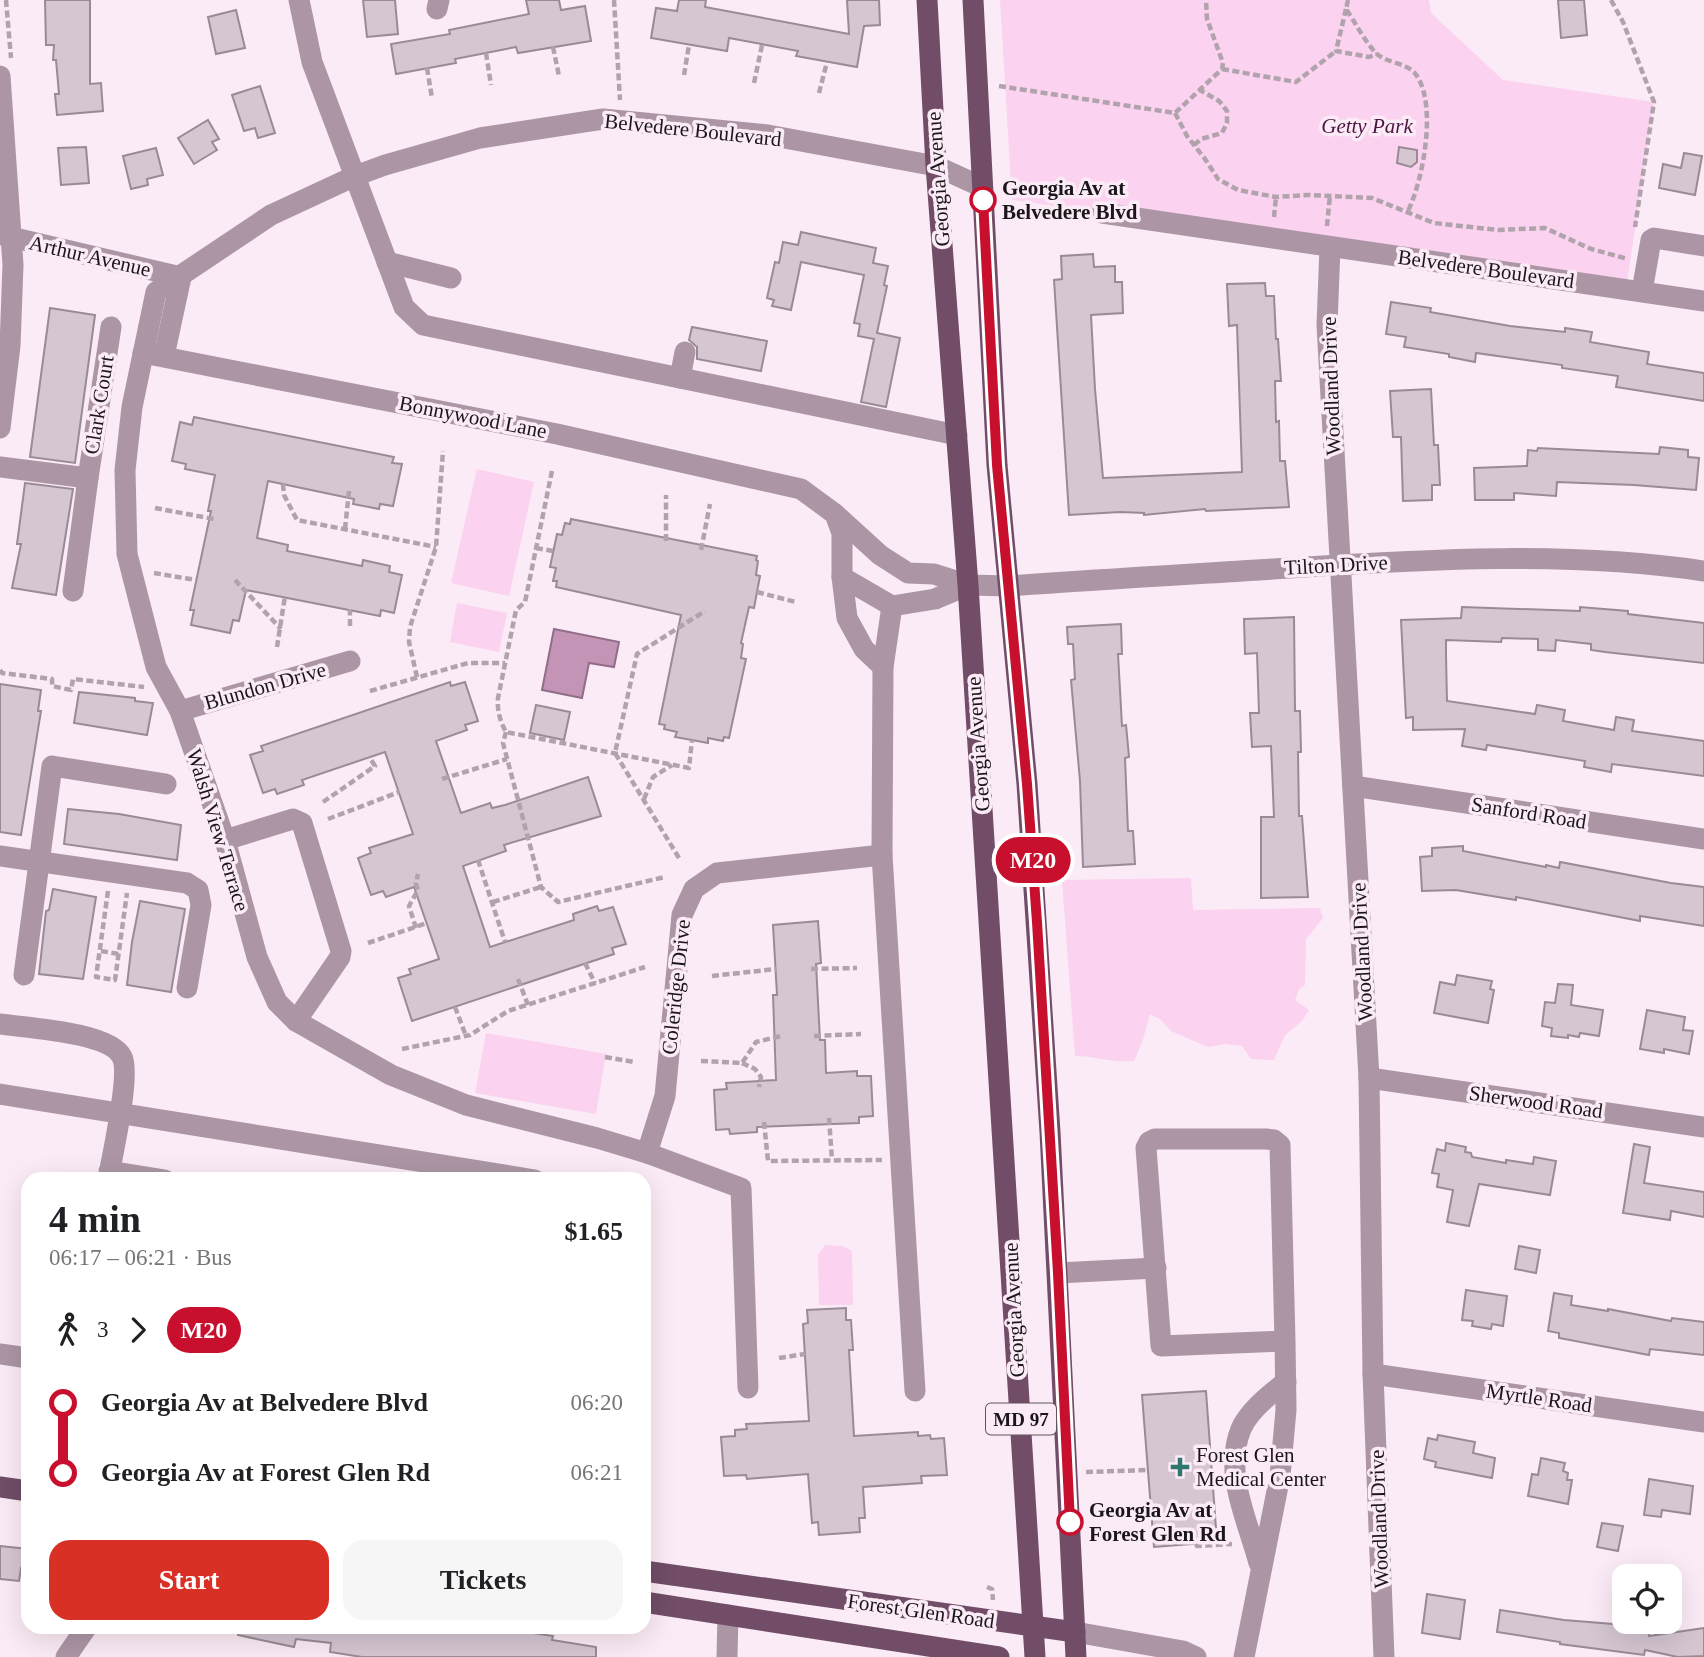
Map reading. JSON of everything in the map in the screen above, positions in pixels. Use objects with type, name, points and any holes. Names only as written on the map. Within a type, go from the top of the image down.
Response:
[{"type":"main road","name":"Georgia Avenue","points":[[927,0],[936,166],[968,586],[1035,1657]]},
{"type":"main road","name":"Georgia Avenue","points":[[974,0],[997,465],[1027,784],[1058,1273],[1076,1657]]},
{"type":"main road","points":[[0,1488],[21,1490]]},
{"type":"main road","name":"Forest Glen Road","points":[[651,1572],[1075,1632]]},
{"type":"main road","name":"Forest Glen Road","points":[[651,1603],[999,1657]]},
{"type":"street","points":[[299,0],[313,62],[404,307],[423,325],[957,435]]},
{"type":"street","points":[[0,76],[10,346],[0,428]]},
{"type":"street","name":"Belvedere Boulevard","points":[[181,277],[271,215],[385,164],[480,138],[603,119],[768,135],[936,166],[982,187]]},
{"type":"street","name":"Belvedere Boulevard","points":[[1102,213],[1328,240],[1704,301]]},
{"type":"street","name":"Arthur Avenue","points":[[6,236],[181,277]]},
{"type":"street","points":[[1642,291],[1651,240],[1654,238],[1704,246]]},
{"type":"street","name":"Woodland Drive","points":[[1328,240],[1327,325],[1369,1078],[1373,1374],[1384,1657]]},
{"type":"street","points":[[387,262],[451,278]]},
{"type":"street","name":"Walsh View Terrace","points":[[181,277],[154,355],[132,407],[125,470],[127,554],[156,667],[180,711],[225,840],[257,957],[277,1002],[296,1021],[391,1075],[466,1105],[647,1153],[741,1188],[748,1388]]},
{"type":"street","name":"Clark Court","points":[[0,467],[88,478],[111,327]]},
{"type":"street","points":[[680,377],[685,352]]},
{"type":"street","name":"Bonnywood Lane","points":[[154,355],[557,434],[801,489],[835,514]]},
{"type":"street","points":[[73,592],[88,478]]},
{"type":"street","points":[[835,514],[880,555],[908,573],[934,574],[968,586]]},
{"type":"street","points":[[835,514],[842,533],[842,577],[848,618],[864,649],[883,667]]},
{"type":"street","name":"Tilton Drive","points":[[968,586],[1009,586],[1340,564],[1518,557],[1661,565],[1704,571]]},
{"type":"street","points":[[842,577],[892,606],[935,599],[968,586]]},
{"type":"street","points":[[892,606],[883,667],[882,855],[915,1391]]},
{"type":"street","name":"Blundon Drive","points":[[180,711],[350,661]]},
{"type":"street","points":[[24,975],[52,766],[166,783]]},
{"type":"street","name":"Sanford Road","points":[[1353,786],[1704,839]]},
{"type":"street","points":[[225,840],[293,819],[302,824],[341,951],[340,957],[296,1021]]},
{"type":"street","name":"Coleridge Drive","points":[[647,1153],[665,1096],[682,915],[694,889],[717,873],[882,855]]},
{"type":"street","points":[[0,856],[187,883],[198,890],[201,905],[187,988]]},
{"type":"street","points":[[0,1024],[94,1038],[110,1044],[122,1055],[126,1067],[109,1172]]},
{"type":"street","name":"Sherwood Road","points":[[1369,1078],[1704,1127]]},
{"type":"street","points":[[0,1094],[485,1172]]},
{"type":"street","points":[[1244,1657],[1280,1476],[1286,1410],[1286,1382],[1285,1341],[1280,1145],[1274,1140],[1155,1139],[1149,1142],[1146,1148],[1161,1346],[1285,1341]]},
{"type":"street","points":[[1058,1273],[1156,1268]]},
{"type":"street","points":[[0,1354],[21,1358]]},
{"type":"street","name":"Myrtle Road","points":[[1373,1374],[1704,1422]]},
{"type":"street","points":[[1260,1568],[1250,1527],[1239,1498],[1234,1465],[1241,1428],[1266,1396],[1286,1382]]},
{"type":"street","points":[[727,1657],[729,1615]]},
{"type":"street","name":"Forest Glen Road","points":[[1075,1632],[1182,1651],[1196,1657]]},
{"type":"street","points":[[66,1657],[82,1634]]},
{"type":"path","points":[[614,0],[620,101]]},
{"type":"path","points":[[1175,113],[1222,69],[1223,63],[1207,19],[1206,0]]},
{"type":"path","points":[[1222,69],[1296,82],[1336,51],[1348,0]]},
{"type":"path","points":[[1611,0],[1623,22],[1654,102],[1633,237]]},
{"type":"path","points":[[1346,9],[1377,54],[1417,74],[1426,95],[1427,122],[1421,173],[1408,211]]},
{"type":"path","points":[[684,75],[689,45]]},
{"type":"path","points":[[754,83],[762,45]]},
{"type":"path","points":[[553,47],[559,76]]},
{"type":"path","points":[[1336,51],[1369,57],[1377,54]]},
{"type":"path","points":[[486,53],[491,85]]},
{"type":"path","points":[[819,93],[827,62]]},
{"type":"path","points":[[427,68],[432,98]]},
{"type":"path","points":[[999,86],[1175,113]]},
{"type":"path","points":[[1194,145],[1200,139],[1222,133],[1227,123],[1227,111],[1219,102],[1200,90]]},
{"type":"path","points":[[1175,113],[1218,180],[1238,190],[1276,197],[1330,195],[1372,198],[1434,223],[1498,230],[1545,228],[1591,249],[1630,260]]},
{"type":"path","points":[[1328,240],[1330,195]]},
{"type":"path","points":[[1632,248],[1630,260],[1642,291]]},
{"type":"path","points":[[417,677],[409,642],[410,627],[436,547],[443,451]]},
{"type":"path","points":[[552,471],[525,602],[516,610],[498,705],[500,720],[506,732],[503,743],[541,887],[558,902],[665,877]]},
{"type":"path","points":[[283,484],[284,495],[297,520],[436,547]]},
{"type":"path","points":[[345,529],[349,491]]},
{"type":"path","points":[[666,495],[666,541]]},
{"type":"path","points":[[701,550],[710,504]]},
{"type":"path","points":[[155,508],[214,519]]},
{"type":"path","points":[[536,548],[554,551]]},
{"type":"path","points":[[146,572],[196,580]]},
{"type":"path","points":[[236,580],[281,629]]},
{"type":"path","points":[[757,592],[796,603]]},
{"type":"path","points":[[277,647],[285,596]]},
{"type":"path","points":[[350,609],[350,626]]},
{"type":"path","points":[[679,858],[615,754],[637,654],[705,611]]},
{"type":"path","points":[[370,691],[468,663],[505,663]]},
{"type":"path","points":[[0,670],[2,673],[52,679],[52,686],[71,690],[73,679],[149,688],[148,695]]},
{"type":"path","points":[[506,732],[689,768],[692,740]]},
{"type":"path","points":[[323,802],[375,766],[370,758]]},
{"type":"path","points":[[442,779],[507,759]]},
{"type":"path","points":[[644,800],[653,777],[672,765]]},
{"type":"path","points":[[328,819],[399,792]]},
{"type":"path","points":[[478,860],[505,942]]},
{"type":"path","points":[[416,928],[409,906],[418,890],[418,874]]},
{"type":"path","points":[[493,902],[541,887]]},
{"type":"path","points":[[109,889],[96,977],[115,980],[127,892]]},
{"type":"path","points":[[368,943],[427,923]]},
{"type":"path","points":[[101,951],[119,954]]},
{"type":"path","points":[[585,963],[595,983]]},
{"type":"path","points":[[402,1048],[466,1036],[508,1011],[645,967]]},
{"type":"path","points":[[811,969],[857,968]]},
{"type":"path","points":[[712,976],[776,969]]},
{"type":"path","points":[[518,979],[528,1005]]},
{"type":"path","points":[[455,1007],[466,1036]]},
{"type":"path","points":[[814,1036],[862,1034]]},
{"type":"path","points":[[742,1063],[756,1042],[781,1036]]},
{"type":"path","points":[[605,1057],[634,1062]]},
{"type":"path","points":[[701,1061],[742,1063],[755,1069],[761,1077],[759,1087]]},
{"type":"path","points":[[829,1118],[832,1160]]},
{"type":"path","points":[[764,1122],[768,1161],[890,1160]]},
{"type":"path","points":[[779,1358],[805,1354]]},
{"type":"path","points":[[1086,1472],[1148,1469]]},
{"type":"path","points":[[1196,1544],[1243,1544]]},
{"type":"green space","name":"Getty Park","points":[[1000,0],[1429,0],[1431,13],[1503,80],[1654,102],[1626,289],[1012,200]]},
{"type":"green space","points":[[477,469],[534,482],[509,596],[451,583]]},
{"type":"green space","points":[[457,603],[507,613],[499,652],[450,642]]},
{"type":"green space","points":[[1191,878],[1193,910],[1320,908],[1323,918],[1306,939],[1305,985],[1299,989],[1295,1000],[1309,1010],[1302,1021],[1285,1035],[1274,1060],[1251,1059],[1242,1046],[1225,1044],[1208,1047],[1171,1031],[1161,1020],[1150,1014],[1134,1061],[1075,1056],[1062,880]]},
{"type":"green space","points":[[486,1033],[606,1054],[596,1114],[475,1093]]},
{"type":"green space","points":[[825,1245],[842,1246],[852,1251],[853,1305],[819,1305],[818,1255]]},
{"type":"shaded area","points":[[554,629],[619,642],[614,667],[589,663],[582,698],[542,690]]},
{"type":"building","points":[[45,0],[90,0],[90,84],[101,83],[103,111],[57,115],[55,94],[59,94],[56,60],[53,60],[54,45],[46,45]]},
{"type":"building","points":[[363,0],[395,0],[398,34],[367,37]]},
{"type":"building","points":[[526,0],[559,0],[561,10],[585,6],[591,41],[518,53],[516,47],[455,59],[456,63],[396,74],[391,44],[450,34],[449,30],[529,14]]},
{"type":"building","points":[[679,0],[706,0],[705,7],[849,34],[847,0],[879,0],[880,25],[864,26],[857,67],[796,56],[798,51],[729,38],[727,51],[651,38],[656,8],[677,11]]},
{"type":"building","points":[[1558,0],[1584,0],[1587,35],[1561,38]]},
{"type":"building","points":[[236,10],[245,48],[216,54],[208,17]]},
{"type":"building","points":[[260,86],[275,133],[258,138],[255,128],[244,131],[232,95]]},
{"type":"building","points":[[208,120],[219,139],[212,142],[217,150],[194,164],[178,138]]},
{"type":"building","points":[[86,147],[89,183],[61,185],[58,148]]},
{"type":"building","points":[[1399,147],[1417,150],[1417,162],[1411,167],[1397,163]]},
{"type":"building","points":[[156,148],[163,175],[147,179],[148,185],[131,189],[123,156]]},
{"type":"building","points":[[1684,153],[1702,156],[1695,195],[1659,188],[1663,164],[1681,168]]},
{"type":"building","points":[[801,232],[876,248],[873,263],[888,266],[884,285],[887,286],[877,333],[900,338],[886,407],[861,402],[874,339],[858,336],[860,324],[854,323],[864,275],[801,262],[791,310],[772,306],[774,300],[767,298],[775,262],[779,263],[783,242],[798,245]]},
{"type":"building","points":[[1093,254],[1094,267],[1115,266],[1115,282],[1122,282],[1123,313],[1091,315],[1103,478],[1242,472],[1237,325],[1229,326],[1227,284],[1265,283],[1266,296],[1274,296],[1281,381],[1275,381],[1276,422],[1279,421],[1280,461],[1285,461],[1289,507],[1205,509],[1144,515],[1120,512],[1069,515],[1054,280],[1062,279],[1061,256]]},
{"type":"building","points":[[1391,302],[1510,326],[1592,332],[1590,342],[1649,352],[1647,364],[1704,373],[1704,401],[1616,387],[1618,376],[1562,368],[1562,365],[1476,353],[1475,362],[1449,357],[1449,354],[1404,347],[1406,337],[1386,334]]},
{"type":"building","points":[[50,308],[95,315],[75,463],[30,457]]},
{"type":"building","points":[[692,327],[767,341],[761,371],[697,359],[697,347],[689,340]]},
{"type":"building","points":[[1431,389],[1434,445],[1438,445],[1440,485],[1432,485],[1432,500],[1403,501],[1401,437],[1393,437],[1390,391]]},
{"type":"building","points":[[194,417],[394,457],[392,463],[402,464],[393,506],[380,504],[379,509],[353,504],[354,499],[268,481],[257,538],[288,545],[287,551],[362,566],[363,560],[390,566],[389,572],[402,575],[394,613],[381,610],[380,616],[246,590],[239,621],[233,620],[230,633],[191,625],[194,610],[190,610],[211,511],[208,511],[215,475],[185,469],[186,464],[172,461],[180,422],[192,425]]},
{"type":"building","points":[[1660,447],[1688,450],[1688,457],[1699,458],[1696,490],[1557,482],[1556,496],[1514,493],[1514,500],[1475,500],[1474,468],[1527,466],[1528,450],[1537,451],[1538,448],[1659,454]]},
{"type":"building","points":[[25,483],[73,489],[56,595],[12,588],[21,544],[17,544]]},
{"type":"building","points":[[571,519],[757,556],[756,575],[760,576],[754,608],[749,607],[741,643],[741,658],[746,659],[729,738],[724,737],[723,741],[708,738],[708,743],[675,737],[677,732],[664,729],[665,725],[659,724],[681,615],[556,587],[557,581],[553,581],[556,568],[550,567],[557,534],[562,535],[565,523],[570,524]]},
{"type":"building","points":[[1462,607],[1580,611],[1580,607],[1628,611],[1628,614],[1704,623],[1704,663],[1591,650],[1591,644],[1556,640],[1555,651],[1538,650],[1538,639],[1502,638],[1501,642],[1446,640],[1446,655],[1447,701],[1535,714],[1537,705],[1565,710],[1563,721],[1614,730],[1616,717],[1634,720],[1632,731],[1704,741],[1704,776],[1612,764],[1611,772],[1584,767],[1585,761],[1487,745],[1486,750],[1462,746],[1465,729],[1413,730],[1413,717],[1406,718],[1401,620],[1461,618]]},
{"type":"building","points":[[1294,617],[1295,711],[1300,711],[1299,816],[1302,816],[1308,897],[1261,898],[1261,817],[1274,817],[1271,746],[1252,747],[1250,713],[1259,713],[1257,653],[1245,654],[1244,619]]},
{"type":"building","points":[[1121,624],[1122,654],[1118,654],[1122,726],[1126,725],[1129,757],[1125,758],[1128,831],[1133,831],[1135,864],[1083,867],[1080,781],[1071,680],[1075,679],[1073,644],[1068,644],[1067,627]]},
{"type":"building","points":[[450,682],[451,686],[465,682],[478,721],[465,725],[467,730],[436,741],[461,813],[490,803],[492,808],[505,805],[588,777],[601,816],[504,845],[506,851],[463,866],[490,947],[574,920],[573,914],[597,906],[599,911],[613,907],[626,944],[612,948],[614,954],[412,1021],[398,978],[411,974],[409,969],[439,959],[414,887],[386,897],[383,891],[371,895],[358,858],[371,853],[369,848],[413,834],[385,752],[302,780],[304,785],[277,794],[275,789],[263,793],[250,755],[263,751],[261,746]]},
{"type":"building","points":[[0,684],[41,690],[38,711],[41,711],[21,835],[0,832]]},
{"type":"building","points":[[79,692],[135,698],[135,701],[153,703],[147,735],[74,723]]},
{"type":"building","points":[[536,705],[570,712],[564,740],[530,733]]},
{"type":"building","points":[[68,809],[119,814],[181,825],[177,860],[64,844]]},
{"type":"building","points":[[1463,846],[1463,851],[1546,867],[1559,868],[1560,862],[1704,887],[1704,926],[1640,916],[1640,921],[1516,897],[1516,900],[1456,890],[1422,891],[1420,857],[1432,856],[1432,848]]},
{"type":"building","points":[[53,889],[96,897],[83,979],[39,974],[46,911],[49,910]]},
{"type":"building","points":[[140,901],[185,909],[171,992],[127,985]]},
{"type":"building","points":[[818,921],[821,963],[816,964],[820,1040],[825,1040],[826,1073],[857,1071],[857,1076],[871,1076],[873,1116],[859,1117],[859,1123],[757,1127],[757,1132],[730,1134],[729,1129],[716,1130],[714,1090],[727,1089],[726,1083],[776,1080],[773,995],[777,995],[773,925]]},
{"type":"building","points":[[1457,975],[1492,981],[1490,989],[1494,990],[1488,1023],[1434,1013],[1440,982],[1455,985]]},
{"type":"building","points":[[1558,984],[1573,985],[1571,1005],[1603,1010],[1599,1036],[1580,1033],[1579,1037],[1551,1036],[1552,1028],[1542,1026],[1545,1002],[1555,1003]]},
{"type":"building","points":[[1647,1010],[1685,1017],[1683,1030],[1693,1031],[1689,1054],[1664,1049],[1664,1053],[1640,1049]]},
{"type":"building","points":[[1446,1143],[1466,1147],[1465,1152],[1471,1153],[1472,1157],[1506,1163],[1506,1160],[1533,1164],[1534,1157],[1556,1161],[1550,1195],[1479,1184],[1469,1226],[1447,1222],[1453,1190],[1437,1187],[1439,1174],[1432,1173],[1437,1149],[1445,1151]]},
{"type":"building","points":[[1634,1144],[1650,1147],[1644,1183],[1704,1192],[1704,1217],[1671,1211],[1670,1220],[1623,1213]]},
{"type":"building","points":[[1519,1246],[1540,1250],[1536,1273],[1515,1269]]},
{"type":"building","points":[[1466,1290],[1507,1296],[1503,1326],[1492,1324],[1491,1329],[1472,1326],[1473,1321],[1462,1320]]},
{"type":"building","points":[[1554,1293],[1572,1296],[1571,1305],[1671,1321],[1672,1318],[1704,1322],[1704,1355],[1650,1349],[1649,1355],[1559,1338],[1559,1333],[1548,1331]]},
{"type":"building","points":[[846,1308],[846,1320],[851,1320],[853,1350],[849,1350],[854,1436],[918,1432],[918,1436],[930,1435],[931,1439],[944,1438],[947,1475],[921,1476],[922,1483],[863,1487],[865,1518],[859,1518],[860,1532],[819,1535],[818,1522],[812,1523],[808,1474],[747,1479],[746,1475],[724,1476],[721,1437],[735,1436],[735,1430],[747,1429],[746,1424],[809,1421],[803,1324],[808,1323],[807,1310]]},
{"type":"building","name":"Forest Glen Medical Center","points":[[1206,1391],[1217,1542],[1154,1547],[1142,1395]]},
{"type":"building","points":[[1438,1435],[1475,1442],[1473,1453],[1495,1458],[1492,1478],[1435,1467],[1436,1462],[1424,1459],[1428,1438],[1437,1440]]},
{"type":"building","points":[[1541,1458],[1565,1463],[1563,1471],[1568,1473],[1567,1480],[1572,1480],[1568,1504],[1528,1496],[1532,1474],[1538,1475]]},
{"type":"building","points":[[1649,1479],[1693,1486],[1690,1514],[1662,1510],[1661,1517],[1644,1515]]},
{"type":"building","points":[[1602,1523],[1623,1526],[1618,1551],[1597,1547]]},
{"type":"building","points":[[0,1546],[21,1548],[19,1581],[0,1579]]},
{"type":"building","points":[[1427,1594],[1465,1600],[1460,1639],[1422,1633]]},
{"type":"building","points":[[1500,1610],[1612,1624],[1612,1634],[1682,1634],[1682,1631],[1704,1628],[1704,1656],[1678,1657],[1645,1650],[1644,1655],[1560,1644],[1497,1632]]},
{"type":"building","points":[[540,1634],[553,1636],[552,1640],[596,1647],[596,1657],[362,1657],[330,1652],[331,1643],[296,1639],[294,1647],[238,1635]]},
{"type":"bus line","name":"M20","points":[[983,200],[997,465],[1037,922],[1070,1522]]},
{"type":"place","name":"Georgia Av at Belvedere Blvd","points":[[983,200]]},
{"type":"place","name":"Forest Glen Medical Center","points":[[1180,1467]]},
{"type":"place","name":"Georgia Av at Forest Glen Rd","points":[[1070,1522]]}]
